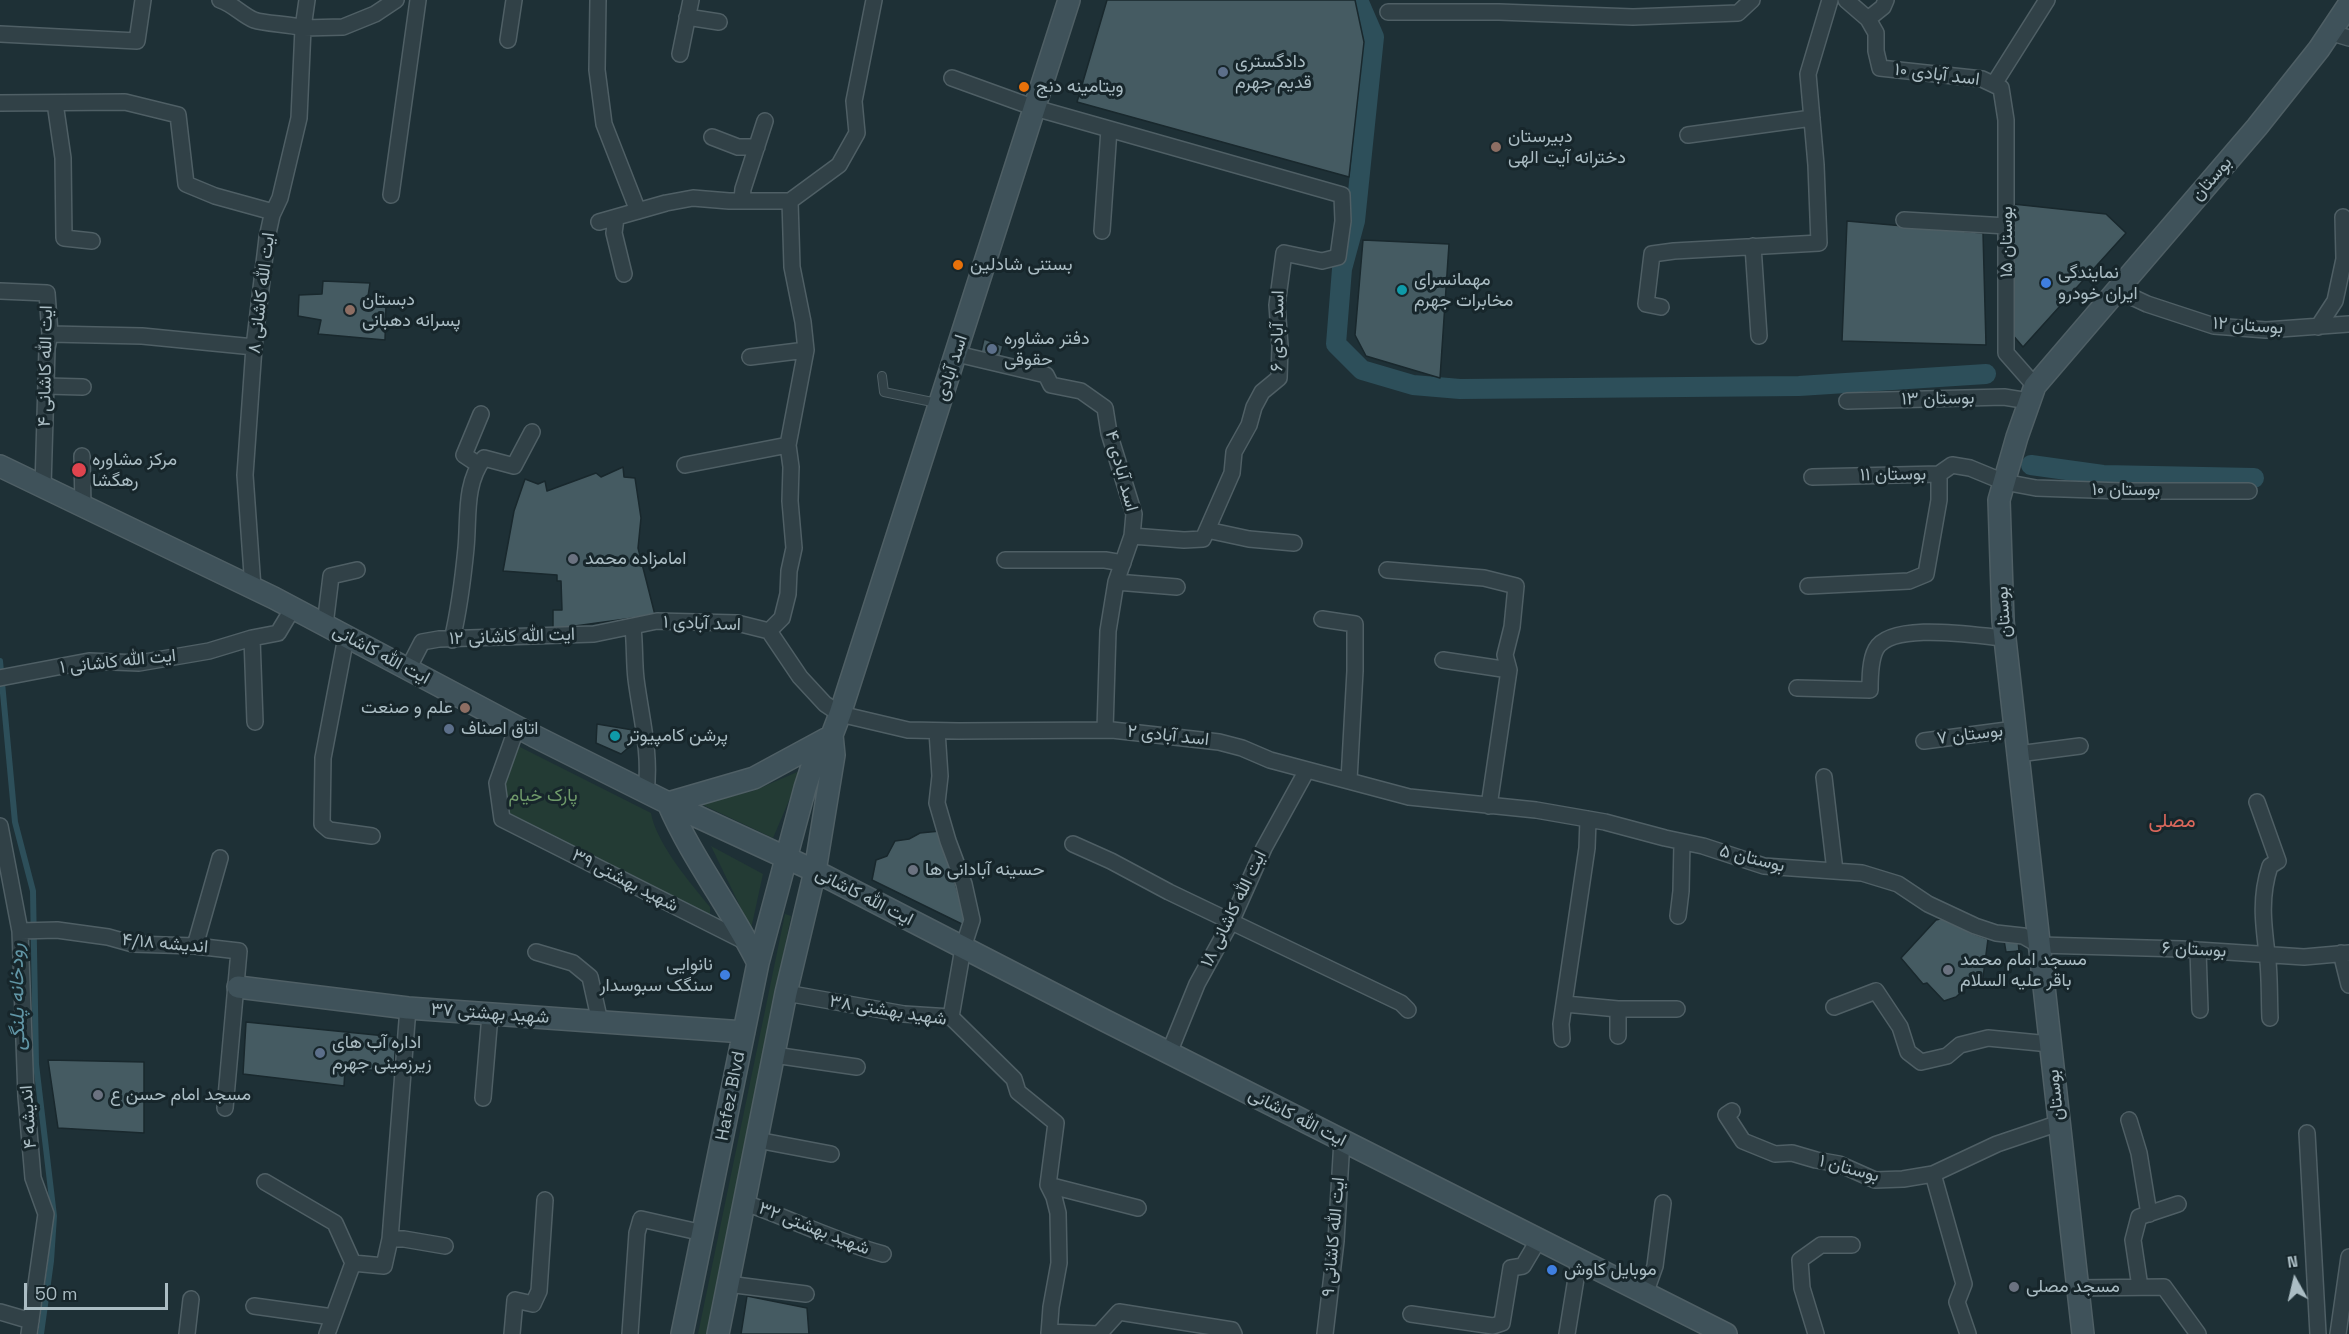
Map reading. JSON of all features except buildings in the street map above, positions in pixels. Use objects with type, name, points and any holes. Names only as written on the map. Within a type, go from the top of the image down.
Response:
[{"type":"main road","name":"اسد آبادی","points":[[785,859],[817,751],[832,735],[840,714],[1069,0]]},
{"type":"main road","name":"بوستان","points":[[2083,1334],[2005,638],[1999,500],[2032,394],[2117,290],[2257,127],[2319,50],[2349,4]]},
{"type":"main road","name":"ایت الله کاشانی","points":[[0,466],[293,608],[517,727],[668,803],[815,871],[1169,1053],[1726,1334]]},
{"type":"main road","name":"اسد آبادی","points":[[815,871],[834,755],[832,735]]},
{"type":"main road","points":[[758,963],[679,828],[668,803],[754,778],[832,735]]},
{"type":"main road","name":"Hafez Blvd","points":[[682,1334],[758,963],[785,859]]},
{"type":"main road","name":"Hafez Blvd","points":[[718,1334],[786,993],[815,871]]},
{"type":"main road","name":"شهید بهشتی ۳۷","points":[[238,987],[408,1008],[744,1032]]},
{"type":"street","points":[[0,34],[137,41],[143,0]]},
{"type":"street","points":[[220,0],[255,20],[303,28],[343,27],[375,14],[396,0]]},
{"type":"street","name":"ایت الله کاشانی ۸","points":[[253,588],[244,475],[254,347],[267,238],[273,212],[280,198],[299,118],[303,28],[307,0]]},
{"type":"street","points":[[391,195],[417,0]]},
{"type":"street","points":[[508,40],[514,0]]},
{"type":"street","points":[[598,0],[597,70],[604,124],[638,212]]},
{"type":"street","points":[[680,54],[691,0]]},
{"type":"street","points":[[599,222],[693,198],[790,201],[839,165],[857,133],[854,101],[874,0]]},
{"type":"street","points":[[1388,12],[1498,12],[1633,17],[1738,13],[1752,0]]},
{"type":"street","points":[[1661,307],[1646,304],[1652,254],[1819,243],[1816,165],[1808,74],[1830,0]]},
{"type":"street","points":[[1846,0],[1868,19],[1883,7],[1886,0]]},
{"type":"street","points":[[1998,86],[2047,0]]},
{"type":"street","points":[[687,17],[719,22]]},
{"type":"street","name":"اسد آبادی ۱۰","points":[[1868,19],[1876,33],[1876,51],[1880,68],[1982,78],[1998,86]]},
{"type":"street","points":[[2329,32],[2349,38]]},
{"type":"street","name":"اسد آبادی ۶","points":[[952,78],[1035,108],[1342,195],[1343,221],[1338,257],[1322,261],[1284,253],[1277,305],[1280,346],[1279,378],[1262,392],[1254,407],[1249,425],[1234,452],[1232,473],[1207,530]]},
{"type":"street","name":"بوستان ۱۵","points":[[1998,86],[2006,120],[2006,353],[2032,394]]},
{"type":"street","points":[[0,103],[125,102],[178,115],[186,184],[215,196],[273,212]]},
{"type":"street","points":[[55,103],[63,158],[64,238],[92,241]]},
{"type":"street","points":[[1688,135],[1812,118]]},
{"type":"street","points":[[742,200],[743,189],[765,121]]},
{"type":"street","points":[[1102,231],[1108,129]]},
{"type":"street","points":[[712,136],[738,147],[757,147]]},
{"type":"street","points":[[790,201],[792,267],[806,350],[788,446],[791,466],[790,501],[794,548],[789,571],[788,594],[782,618],[769,631],[800,677],[825,704],[840,714]]},
{"type":"street","points":[[2318,327],[2335,301],[2344,259],[2343,217]]},
{"type":"street","points":[[616,218],[614,233],[624,274]]},
{"type":"street","points":[[1904,219],[2007,226]]},
{"type":"street","points":[[1753,246],[1759,336]]},
{"type":"street","name":"۱۲ بوستان","points":[[2117,290],[2147,304],[2214,326],[2266,330],[2349,324]]},
{"type":"street","name":"ایت الله کاشانی ۴","points":[[0,291],[47,293],[50,334],[47,348],[43,487]]},
{"type":"street","points":[[50,334],[142,336],[254,347]]},
{"type":"street","points":[[750,357],[806,350]]},
{"type":"street","name":"اسد آبادی ۴","points":[[957,354],[1046,375],[1051,385],[1081,391],[1105,408],[1109,433],[1134,514],[1132,536],[1116,582],[1108,631],[1105,730]]},
{"type":"street","points":[[46,386],[83,387]]},
{"type":"street","name":"بوستان ۱۳","points":[[1847,401],[2004,397],[2032,394]]},
{"type":"street","points":[[479,465],[464,455],[481,414]]},
{"type":"street","points":[[452,640],[463,575],[468,494],[479,465],[484,458],[514,466],[532,432]]},
{"type":"street","points":[[685,465],[788,446]]},
{"type":"street","points":[[82,456],[83,506]]},
{"type":"street","name":"بوستان ۱۱","points":[[1812,477],[1939,474],[1952,465],[1970,468],[2004,482]]},
{"type":"street","points":[[1808,586],[1909,581],[1926,574],[1939,500],[1939,474]]},
{"type":"street","name":"بوستان ۱۰","points":[[2004,482],[2037,488],[2071,490],[2249,491]]},
{"type":"street","points":[[1132,536],[1184,540],[1203,539],[1207,530],[1249,539],[1294,543]]},
{"type":"street","points":[[1005,560],[1123,562]]},
{"type":"street","points":[[325,626],[331,576],[357,570]]},
{"type":"street","points":[[1387,570],[1484,578],[1516,586],[1512,627],[1505,655],[1509,670],[1489,806]]},
{"type":"street","points":[[1116,582],[1177,587]]},
{"type":"street","name":"ایت الله کاشانی ۱","points":[[0,678],[88,661],[139,663],[208,651],[278,633],[293,608]]},
{"type":"street","points":[[1322,619],[1355,624],[1355,671],[1349,780]]},
{"type":"street","name":"اسد آبادی ۱","points":[[633,628],[657,621],[737,622],[769,631]]},
{"type":"street","points":[[633,628],[636,677],[647,742],[646,792]]},
{"type":"street","name":"ایت الله کاشانی ۱۲","points":[[408,669],[423,642],[439,639],[496,639],[594,634],[633,628]]},
{"type":"street","points":[[1797,688],[1870,690],[1870,674],[1876,648],[1888,638],[1907,632],[2005,638]]},
{"type":"street","points":[[346,637],[323,758],[322,824],[329,830],[372,836]]},
{"type":"street","points":[[252,638],[255,722]]},
{"type":"street","points":[[1443,660],[1509,670]]},
{"type":"street","name":"اسد آبادی ۲","points":[[840,714],[908,730],[1105,730],[1165,734],[1219,742],[1242,748],[1270,760],[1409,797],[1489,806]]},
{"type":"street","name":"شهید بهشتی ۳۹","points":[[517,727],[497,783],[502,819],[748,943]]},
{"type":"street","name":"بوستان ۷","points":[[1924,741],[2015,729]]},
{"type":"street","points":[[938,731],[940,776],[937,803],[964,884],[972,921],[963,948],[951,1017]]},
{"type":"street","points":[[2018,754],[2080,746]]},
{"type":"street","name":"ایت الله کاشانی ۱۸","points":[[1169,1053],[1197,984],[1231,922],[1264,848],[1307,770]]},
{"type":"street","points":[[1824,777],[1835,871]]},
{"type":"street","points":[[2257,802],[2278,861],[2270,866],[2263,891],[2262,911],[2268,954],[2270,1018]]},
{"type":"street","name":"بوستان ۵","points":[[1489,806],[1536,810],[1588,819],[1703,846],[1764,866],[1862,873],[1898,884],[1950,916],[1996,933],[2023,936],[2040,945]]},
{"type":"street","points":[[1562,1039],[1561,1024],[1578,894],[1587,848],[1588,819]]},
{"type":"street","name":"اندیشه ۴","points":[[0,826],[6,891],[20,931],[26,1096],[33,1178],[46,1214],[30,1327]]},
{"type":"street","points":[[1678,916],[1682,891],[1682,842]]},
{"type":"street","points":[[1073,844],[1401,1003],[1408,1010]]},
{"type":"street","points":[[195,946],[220,858]]},
{"type":"street","name":"اندیشه ۴/۱۸","points":[[20,931],[57,930],[132,944],[195,946],[239,951],[238,987]]},
{"type":"street","name":"بوستان ۶","points":[[2040,945],[2198,950],[2304,957],[2345,953]]},
{"type":"street","points":[[2198,950],[2200,1010]]},
{"type":"street","points":[[536,952],[573,963],[590,977],[600,1022]]},
{"type":"street","points":[[2345,953],[2349,985]]},
{"type":"street","points":[[225,1108],[238,987]]},
{"type":"street","points":[[1834,1008],[1876,991],[1900,1027],[1908,1052],[1921,1062],[1947,1056],[1960,1045],[1988,1038],[2050,1044]]},
{"type":"street","name":"شهید بهشتی ۳۸","points":[[786,993],[904,1014],[951,1017],[1014,1079],[1018,1092],[1056,1123],[1048,1185],[1058,1213],[1059,1263],[1049,1333]]},
{"type":"street","points":[[1565,1004],[1618,1009],[1677,1009]]},
{"type":"street","points":[[353,1263],[384,1266],[390,1239],[408,1008]]},
{"type":"street","points":[[1618,1009],[1618,1036]]},
{"type":"street","points":[[483,1098],[490,1015]]},
{"type":"street","points":[[774,1055],[857,1067]]},
{"type":"street","name":"بوستان ۱","points":[[1732,1111],[1726,1116],[1743,1141],[1775,1154],[1792,1153],[1839,1164],[1875,1180],[1903,1179],[1933,1174],[1997,1143],[2059,1123]]},
{"type":"street","points":[[2129,1120],[2139,1154],[2149,1214]]},
{"type":"street","points":[[2307,1133],[2318,1334]]},
{"type":"street","points":[[757,1140],[831,1154]]},
{"type":"street","name":"ایت الله کاشانی ۹","points":[[1325,1334],[1336,1241],[1342,1140]]},
{"type":"street","points":[[1933,1174],[1964,1284],[1957,1302],[1968,1334]]},
{"type":"street","points":[[265,1182],[335,1223],[353,1263],[327,1334]]},
{"type":"street","points":[[1048,1185],[1138,1208]]},
{"type":"street","points":[[512,1334],[515,1300],[532,1304],[539,1291],[545,1200]]},
{"type":"street","name":"شهید بهشتی ۳۲","points":[[744,1203],[829,1234],[848,1245],[883,1254]]},
{"type":"street","points":[[1645,1294],[1655,1266],[1663,1203]]},
{"type":"street","points":[[2140,1287],[2135,1268],[2133,1240],[2139,1217],[2178,1204]]},
{"type":"street","points":[[630,1334],[637,1233],[641,1219],[703,1233]]},
{"type":"street","points":[[390,1239],[445,1246]]},
{"type":"street","points":[[1411,1314],[1493,1326],[1502,1323],[1511,1268],[1523,1266],[1539,1239]]},
{"type":"street","points":[[1816,1334],[1802,1287],[1800,1260],[1821,1245],[1852,1245]]},
{"type":"street","points":[[2339,1334],[2349,1257]]},
{"type":"street","points":[[1567,1334],[1579,1260]]},
{"type":"street","points":[[2339,1334],[2349,1283]]},
{"type":"street","points":[[728,1284],[806,1294]]},
{"type":"street","points":[[2078,1288],[2163,1287],[2198,1334]]},
{"type":"street","points":[[187,1334],[191,1299]]},
{"type":"street","points":[[254,1306],[333,1317]]},
{"type":"street","points":[[0,1312],[30,1327]]},
{"type":"street","points":[[1049,1333],[1099,1334],[1119,1312],[1232,1330],[1234,1334]]},
{"type":"lane","points":[[882,376],[884,392],[941,404]]},
{"type":"green space","name":"پارک خیام","points":[[516,745],[651,813],[654,825],[667,850],[710,907],[710,916],[508,816],[502,781]]},
{"type":"green space","points":[[802,770],[773,838],[701,804],[753,791]]},
{"type":"green space","points":[[711,846],[763,874],[751,929]]},
{"type":"green space","points":[[785,914],[791,916],[707,1334],[698,1334]]},
{"type":"waterway","points":[[1358,0],[1374,37],[1355,221],[1342,269],[1336,344],[1362,370],[1413,385],[1460,389],[1799,386],[1986,374]]},
{"type":"waterway","points":[[2031,465],[2103,475],[2254,478]]},
{"type":"waterway","name":"رودخانه پلنگی","points":[[0,661],[15,822],[33,891],[36,1064],[54,1216],[51,1261],[41,1334]]},
{"type":"place","name":"دادگستری قدیم جهرم","points":[[1223,72]]},
{"type":"place","name":"ویتامینه دنج","points":[[1024,87]]},
{"type":"place","name":"دبیرستان دخترانه آیت الهی","points":[[1496,147]]},
{"type":"place","name":"بستنی شادلین","points":[[958,265]]},
{"type":"place","name":"نمایندگی ایران خودرو","points":[[2046,283]]},
{"type":"place","name":"مهمانسرای مخابرات جهرم","points":[[1402,290]]},
{"type":"place","name":"دبستان پسرانه دهبانی","points":[[350,310]]},
{"type":"place","name":"دفتر مشاوره حقوقی","points":[[992,349]]},
{"type":"place","name":"مرکز مشاوره رهگشا","points":[[79,470]]},
{"type":"place","name":"امامزاده محمد","points":[[573,559]]},
{"type":"place","name":"علم و صنعت","points":[[465,708]]},
{"type":"place","name":"اتاق اصناف","points":[[449,729]]},
{"type":"place","name":"پرشن کامپیوتر","points":[[615,736]]},
{"type":"place","name":"حسینه آبادانی ها","points":[[913,870]]},
{"type":"place","name":"مسجد امام محمد باقر علیه السلام","points":[[1948,970]]},
{"type":"place","name":"نانوایی سنگک سبوسدار","points":[[725,975]]},
{"type":"place","name":"اداره آب های زیرزمینی جهرم","points":[[320,1053]]},
{"type":"place","name":"مسجد امام حسن ع","points":[[98,1095]]},
{"type":"place","name":"موبایل کاوش","points":[[1552,1270]]},
{"type":"place","name":"مسجد مصلی","points":[[2014,1287]]},
{"type":"district","name":"مصلی","points":[[2172,822]]}]
